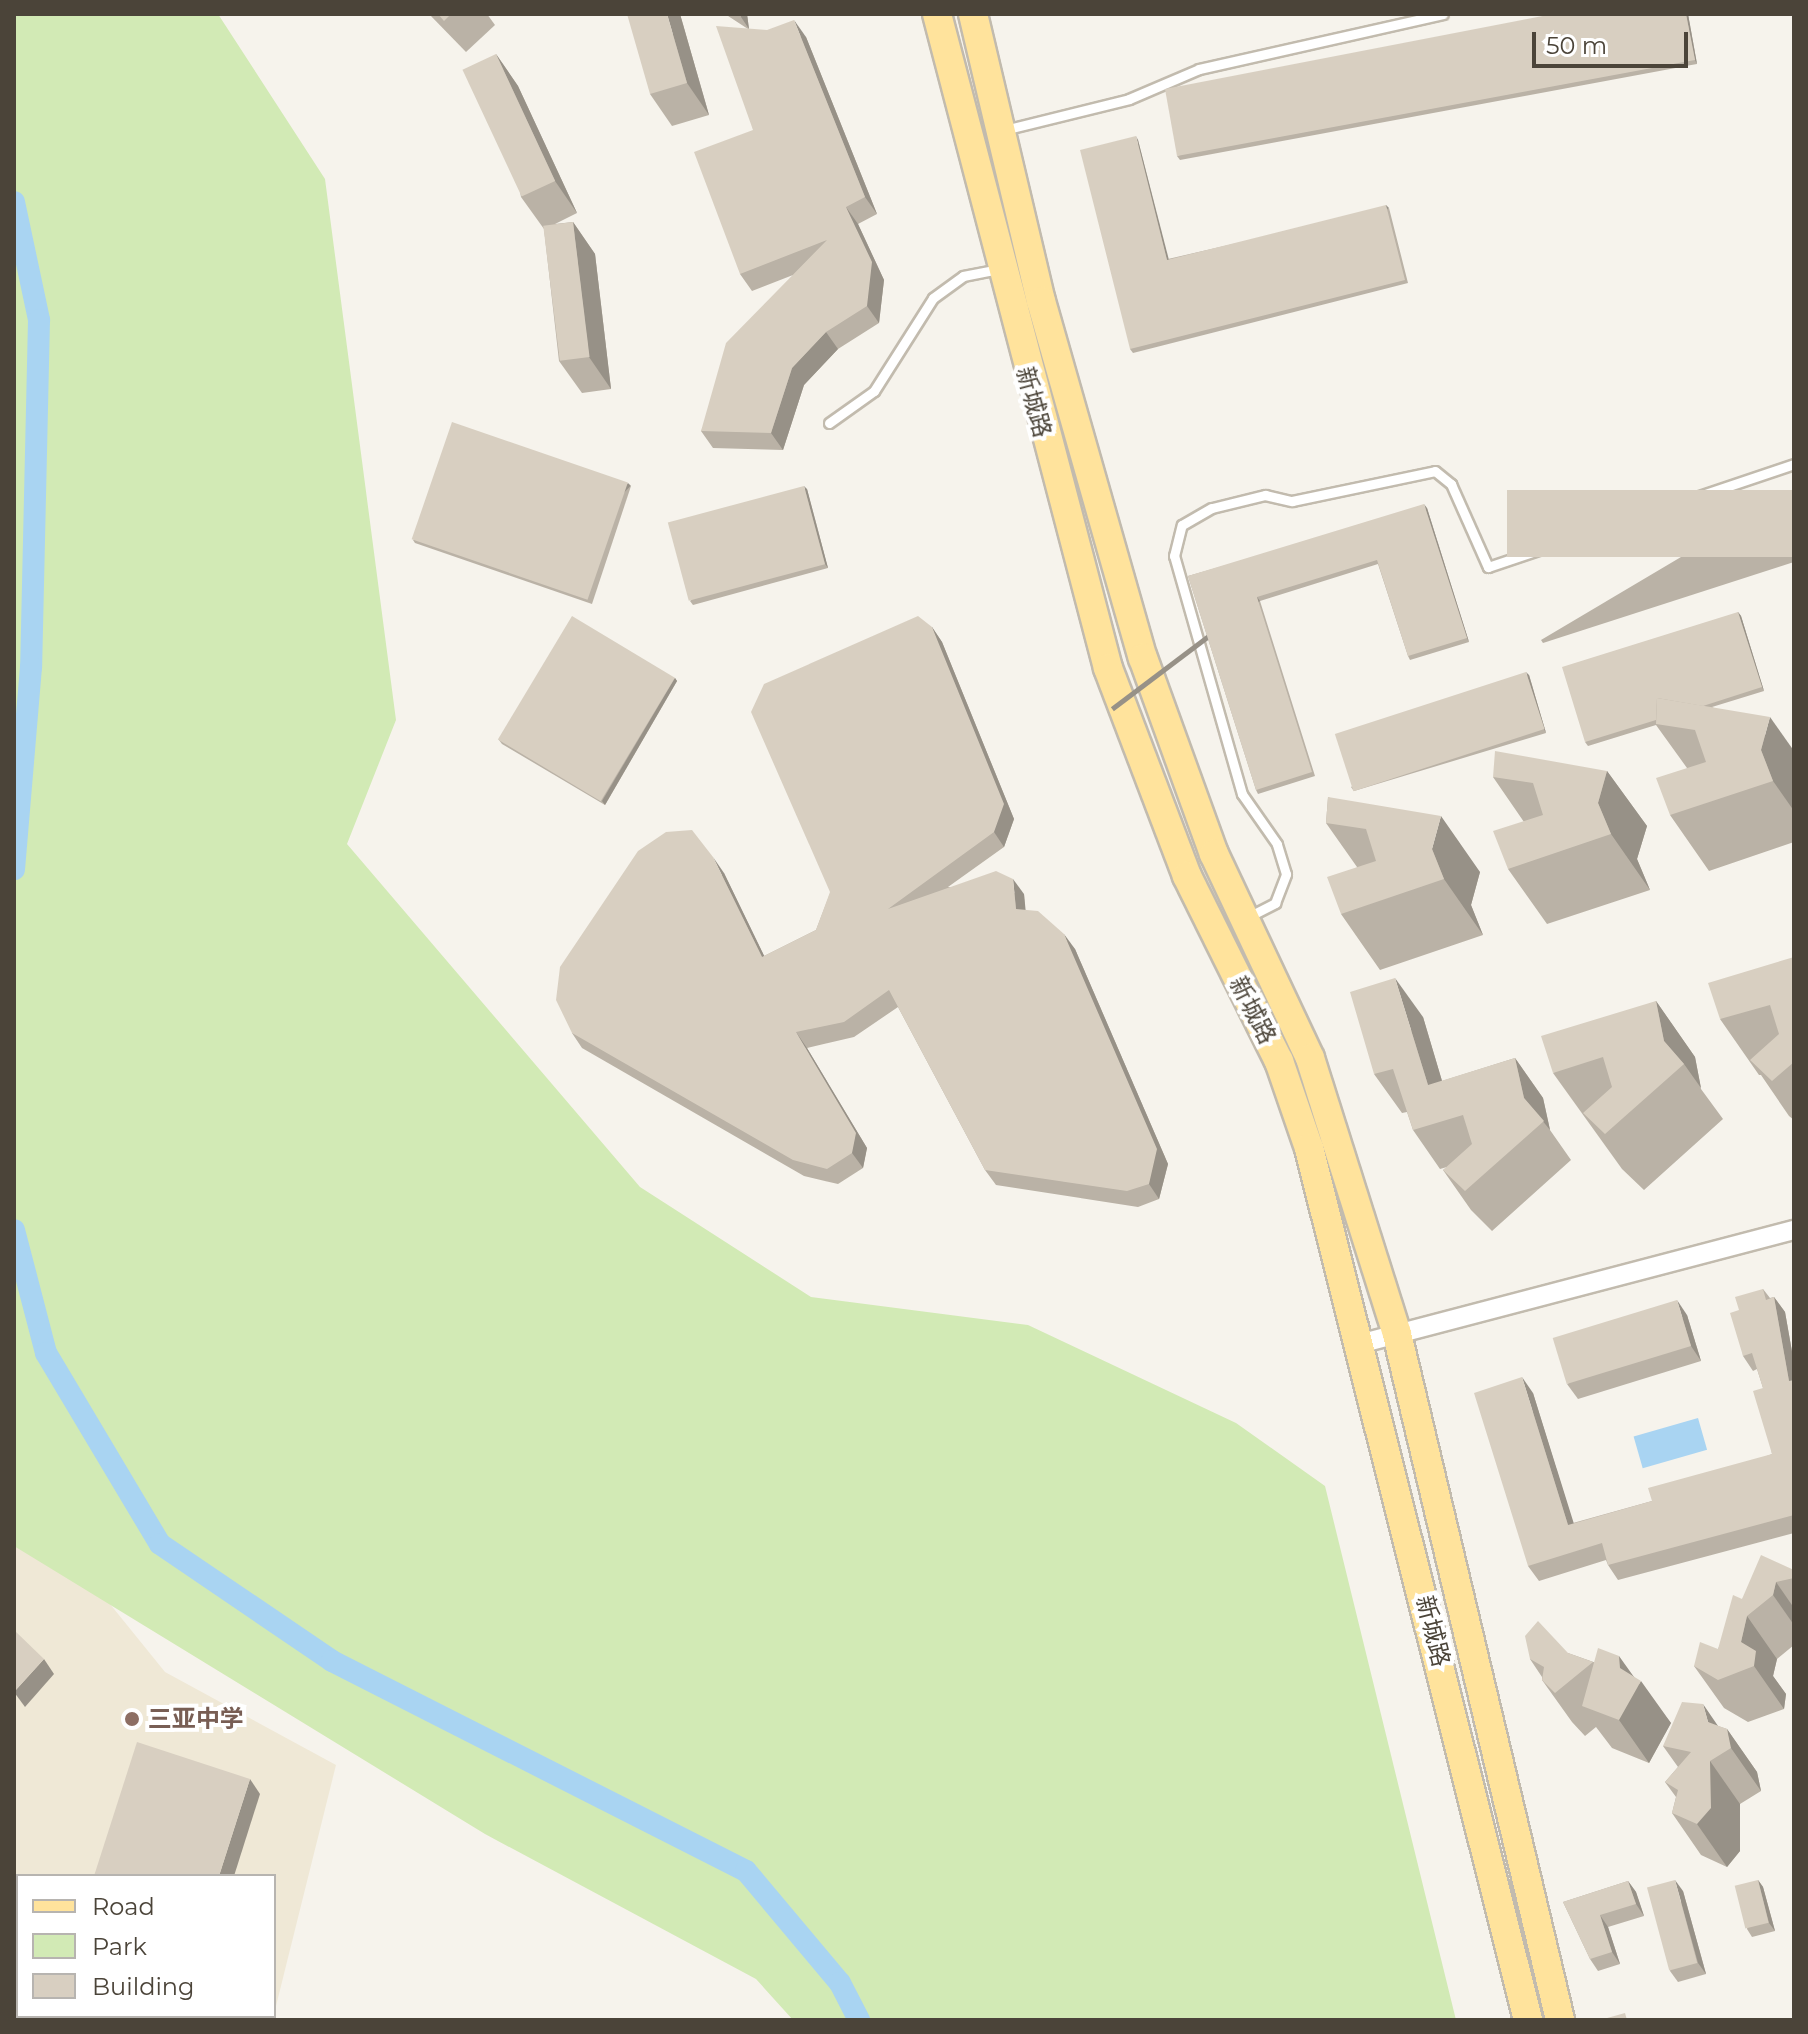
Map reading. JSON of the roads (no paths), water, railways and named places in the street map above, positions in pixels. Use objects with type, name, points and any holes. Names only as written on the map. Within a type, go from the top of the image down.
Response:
[{"type":"main road","name":"新城路","points":[[937,14],[998,269],[1108,668],[1187,876],[1279,1061],[1363,1343],[1528,2020]]},
{"type":"main road","name":"新城路","points":[[973,14],[1000,131],[1143,658],[1214,854],[1246,919],[1330,1112],[1397,1334],[1560,2020]]},
{"type":"street","points":[[1363,1343],[1794,1230]]},
{"type":"lane","points":[[1000,131],[1129,99],[1199,69],[1443,14]]},
{"type":"lane","points":[[829,423],[874,391],[933,298],[963,276],[998,269]]},
{"type":"lane","points":[[1246,919],[1275,903],[1286,874],[1277,844],[1242,794],[1174,556],[1182,525],[1212,508],[1265,495],[1292,501],[1435,471],[1451,484],[1488,567],[1794,464]]},
{"type":"water","points":[[1698,1418],[1707,1450],[1643,1468],[1634,1436]]},
{"type":"waterway","points":[[14,202],[39,320],[31,667],[14,869]]},
{"type":"waterway","points":[[14,1230],[46,1353],[160,1544],[332,1661],[746,1871],[840,1983],[859,2020]]},
{"type":"place","name":"三亚中学","points":[[132,1719]]}]
